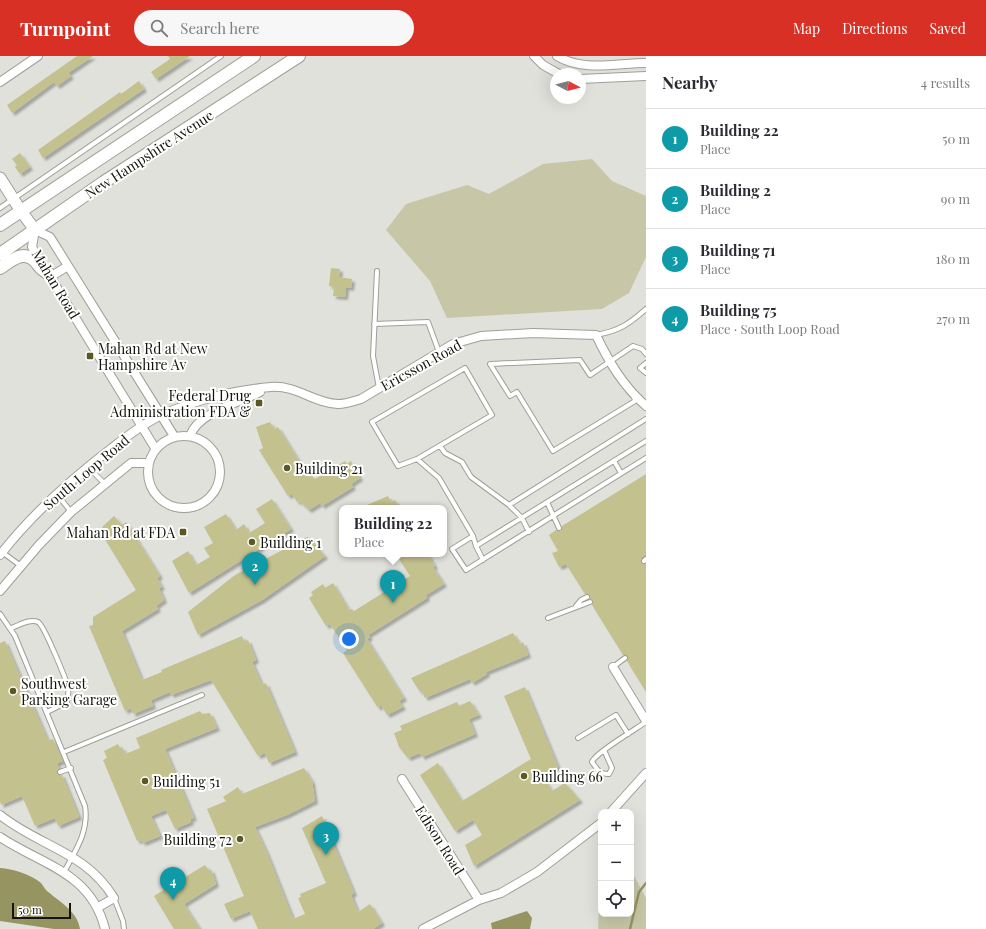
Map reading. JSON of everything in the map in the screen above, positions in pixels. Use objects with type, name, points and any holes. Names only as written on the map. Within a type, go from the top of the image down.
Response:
[{"type":"main road","name":"New Hampshire Avenue","points":[[0,225],[254,56]]},
{"type":"main road","name":"New Hampshire Avenue","points":[[0,254],[104,182],[299,56]]},
{"type":"main road","points":[[0,268],[18,256],[28,256],[36,262],[42,271],[49,275]]},
{"type":"street","points":[[0,82],[38,56]]},
{"type":"street","points":[[534,56],[551,68]]},
{"type":"street","points":[[557,56],[567,61],[593,65],[646,63]]},
{"type":"street","points":[[586,79],[646,76]]},
{"type":"street","points":[[0,178],[35,230]]},
{"type":"street","name":"Mahan Road","points":[[155,448],[32,247],[35,230],[50,237],[174,436]]},
{"type":"street","points":[[49,275],[68,266]]},
{"type":"street","name":"Ericsson Road","points":[[270,388],[285,387],[327,403],[344,403],[361,399],[454,344],[481,336],[533,333],[596,335]]},
{"type":"street","points":[[596,335],[609,363],[622,383],[646,406]]},
{"type":"street","points":[[142,426],[161,415],[211,397],[270,388]]},
{"type":"street","points":[[190,436],[195,425],[203,418],[270,388]]},
{"type":"street","name":"South Loop Road","points":[[1,554],[57,494],[88,466],[142,426]]},
{"type":"street","points":[[174,436],[190,436],[206,444],[214,454],[219,465],[218,485],[215,493],[207,502],[195,507],[184,508],[173,506],[161,500],[154,492],[149,482],[148,463],[155,448],[167,439],[174,436]]},
{"type":"street","name":"South Loop Road","points":[[0,591],[71,512],[131,462],[148,463]]},
{"type":"street","points":[[613,667],[646,722]]},
{"type":"street","points":[[614,809],[646,774]]},
{"type":"street","name":"Edison Road","points":[[402,779],[479,900]]},
{"type":"street","points":[[0,815],[32,836],[73,856],[92,871],[107,887],[114,898],[97,908]]},
{"type":"street","points":[[423,929],[479,900],[501,893],[537,872],[598,825]]},
{"type":"street","points":[[0,837],[64,872],[84,888],[97,908],[105,929]]},
{"type":"lane","points":[[0,208],[14,200],[221,56]]},
{"type":"lane","points":[[377,271],[373,356],[379,388]]},
{"type":"lane","points":[[596,335],[613,332],[632,321],[646,309]]},
{"type":"lane","points":[[374,324],[428,322],[439,352]]},
{"type":"lane","points":[[634,396],[635,401],[553,451],[517,392],[510,396],[490,364],[580,360],[590,375],[633,346],[642,349],[646,354]]},
{"type":"lane","points":[[646,362],[640,368],[646,373]]},
{"type":"lane","points":[[465,368],[492,415],[440,446],[417,459],[398,466],[372,422],[465,368]]},
{"type":"lane","points":[[509,505],[646,419]]},
{"type":"lane","points":[[476,546],[646,441]]},
{"type":"lane","points":[[440,446],[445,453],[462,462],[471,477],[509,505],[522,518],[530,532]]},
{"type":"lane","points":[[473,536],[452,549],[466,570],[530,532],[554,515],[646,458]]},
{"type":"lane","points":[[417,459],[439,478],[473,536],[483,560]]},
{"type":"lane","points":[[614,461],[622,473]]},
{"type":"lane","points":[[88,466],[105,484]]},
{"type":"lane","points":[[57,494],[71,512]]},
{"type":"lane","points":[[547,502],[559,528]]},
{"type":"lane","points":[[1,554],[21,566]]},
{"type":"lane","points":[[576,606],[587,596]]},
{"type":"lane","points":[[548,618],[576,606],[590,602]]},
{"type":"lane","points":[[0,614],[11,628],[84,799],[86,814],[83,835],[64,872]]},
{"type":"lane","points":[[11,628],[32,621],[42,624],[68,688],[67,702],[47,712]]},
{"type":"lane","points":[[613,667],[625,658]]},
{"type":"lane","points":[[64,752],[202,696]]},
{"type":"lane","points":[[578,738],[616,715],[628,734]]},
{"type":"lane","points":[[604,750],[612,768],[609,774],[604,775],[599,772],[592,762],[594,758],[604,750],[646,722]]},
{"type":"lane","points":[[60,772],[71,768]]},
{"type":"lane","points":[[114,898],[123,921],[124,929]]},
{"type":"green space","points":[[592,159],[612,181],[646,196],[646,257],[629,293],[602,309],[447,318],[430,281],[386,230],[406,204],[467,185],[489,194],[543,164]]},
{"type":"green space","points":[[634,876],[646,898],[646,929],[598,929],[599,917],[634,917]]},
{"type":"shaded area","points":[[0,868],[21,872],[41,883],[46,890],[71,911],[78,922],[80,929],[54,929],[0,921]]},
{"type":"shaded area","points":[[527,911],[532,918],[530,929],[492,929],[491,923]]},
{"type":"building","points":[[77,56],[93,56],[68,73],[71,76],[57,86],[54,82],[12,113],[7,105]]},
{"type":"building","points":[[168,56],[190,56],[156,79],[151,72],[170,59]]},
{"type":"building","points":[[139,81],[144,89],[43,158],[38,150],[120,92],[121,94]]},
{"type":"building","points":[[20,153],[30,167],[20,174],[15,167],[17,165],[12,159]]},
{"type":"building","points":[[331,268],[340,269],[339,277],[352,279],[351,288],[346,287],[345,297],[333,296],[334,287],[329,286]]},
{"type":"building","name":"Building 21","points":[[270,422],[274,429],[278,427],[309,477],[312,476],[315,479],[345,461],[347,464],[351,461],[360,478],[351,484],[353,487],[322,506],[320,503],[309,510],[299,501],[297,502],[292,494],[288,496],[259,450],[263,448],[256,427]]},
{"type":"building","points":[[646,474],[646,554],[641,560],[642,564],[646,564],[646,692],[627,661],[628,656],[623,655],[592,605],[593,601],[590,599],[590,595],[585,594],[566,564],[559,567],[552,553],[558,551],[549,535],[556,530],[561,531],[562,526]]},
{"type":"building","points":[[388,496],[391,502],[395,500],[398,505],[367,505]]},
{"type":"building","name":"Building 1","points":[[272,499],[291,529],[189,593],[172,561],[188,551],[196,565],[210,557],[204,548],[213,543],[204,527],[226,514],[236,530],[244,524],[249,533],[265,523],[256,509]]},
{"type":"building","points":[[114,516],[122,525],[126,522],[160,576],[157,578],[162,587],[159,588],[164,600],[156,606],[158,609],[122,631],[142,680],[162,672],[161,670],[242,636],[244,642],[248,640],[256,660],[252,662],[262,685],[266,683],[295,752],[269,763],[265,753],[258,756],[211,680],[171,695],[170,692],[151,700],[153,706],[133,714],[131,708],[125,711],[89,626],[93,625],[93,617],[136,590],[103,536],[106,534],[102,527]]},
{"type":"building","points":[[307,537],[310,538],[325,556],[262,600],[198,635],[188,612],[235,575]]},
{"type":"building","points":[[398,557],[430,557],[435,566],[433,567],[444,584],[426,595],[427,598],[368,635],[370,637],[367,639],[404,698],[399,701],[403,707],[387,715],[381,705],[378,708],[343,653],[347,650],[330,624],[326,626],[309,598],[313,595],[311,592],[323,584],[325,588],[333,583],[349,610],[352,609],[354,611],[410,576]]},
{"type":"building","points":[[513,633],[520,644],[523,642],[528,655],[486,672],[487,674],[472,683],[470,679],[425,698],[422,691],[420,692],[411,678]]},
{"type":"building","name":"Southwest Parking Garage","points":[[5,641],[48,741],[53,739],[63,761],[57,763],[59,769],[57,773],[62,775],[79,817],[58,826],[55,818],[35,826],[22,796],[1,805],[0,643]]},
{"type":"building","name":"Building 66","points":[[525,687],[558,767],[543,777],[552,791],[565,783],[580,800],[474,866],[465,845],[482,835],[473,820],[455,831],[420,775],[438,763],[462,801],[531,759],[504,696]]},
{"type":"building","points":[[470,701],[479,715],[469,719],[475,734],[422,757],[420,753],[408,758],[399,747],[394,733],[402,730],[400,726],[457,702],[459,706]]},
{"type":"building","name":"Building 51","points":[[200,711],[202,714],[210,713],[217,728],[165,749],[194,818],[190,819],[191,822],[175,829],[166,810],[151,816],[160,836],[143,843],[141,840],[137,841],[103,760],[107,758],[104,751],[118,744],[120,748],[122,747],[125,754],[140,748],[136,738]]},
{"type":"building","name":"Building 72","points":[[304,768],[312,781],[315,801],[287,815],[255,827],[293,919],[305,914],[298,898],[301,897],[300,894],[326,883],[302,828],[322,816],[354,893],[351,895],[358,912],[370,904],[382,923],[373,929],[258,929],[250,911],[231,919],[224,904],[244,896],[207,809],[226,801],[223,797],[238,787],[242,794]]},
{"type":"building","points":[[205,865],[209,871],[211,869],[216,884],[184,904],[200,929],[174,929],[154,896]]},
{"type":"waterway","points":[[630,929],[639,892],[646,883]]},
{"type":"place","name":"Mahan Rd at New Hampshire Av","points":[[90,356]]},
{"type":"place","name":"Federal Drug Administration FDA &","points":[[259,403]]},
{"type":"place","name":"Building 21","points":[[287,468]]},
{"type":"place","name":"Mahan Rd at FDA","points":[[183,532]]},
{"type":"place","name":"Building 1","points":[[252,542]]},
{"type":"place","name":"Building 2","points":[[255,585]]},
{"type":"place","name":"Building 22","points":[[393,603]]},
{"type":"place","name":"Southwest Parking Garage","points":[[13,691]]},
{"type":"place","name":"Building 66","points":[[524,776]]},
{"type":"place","name":"Building 51","points":[[145,781]]},
{"type":"place","name":"Building 72","points":[[240,839]]},
{"type":"place","name":"Building 71","points":[[326,855]]},
{"type":"place","name":"Building 75","points":[[173,900]]}]
